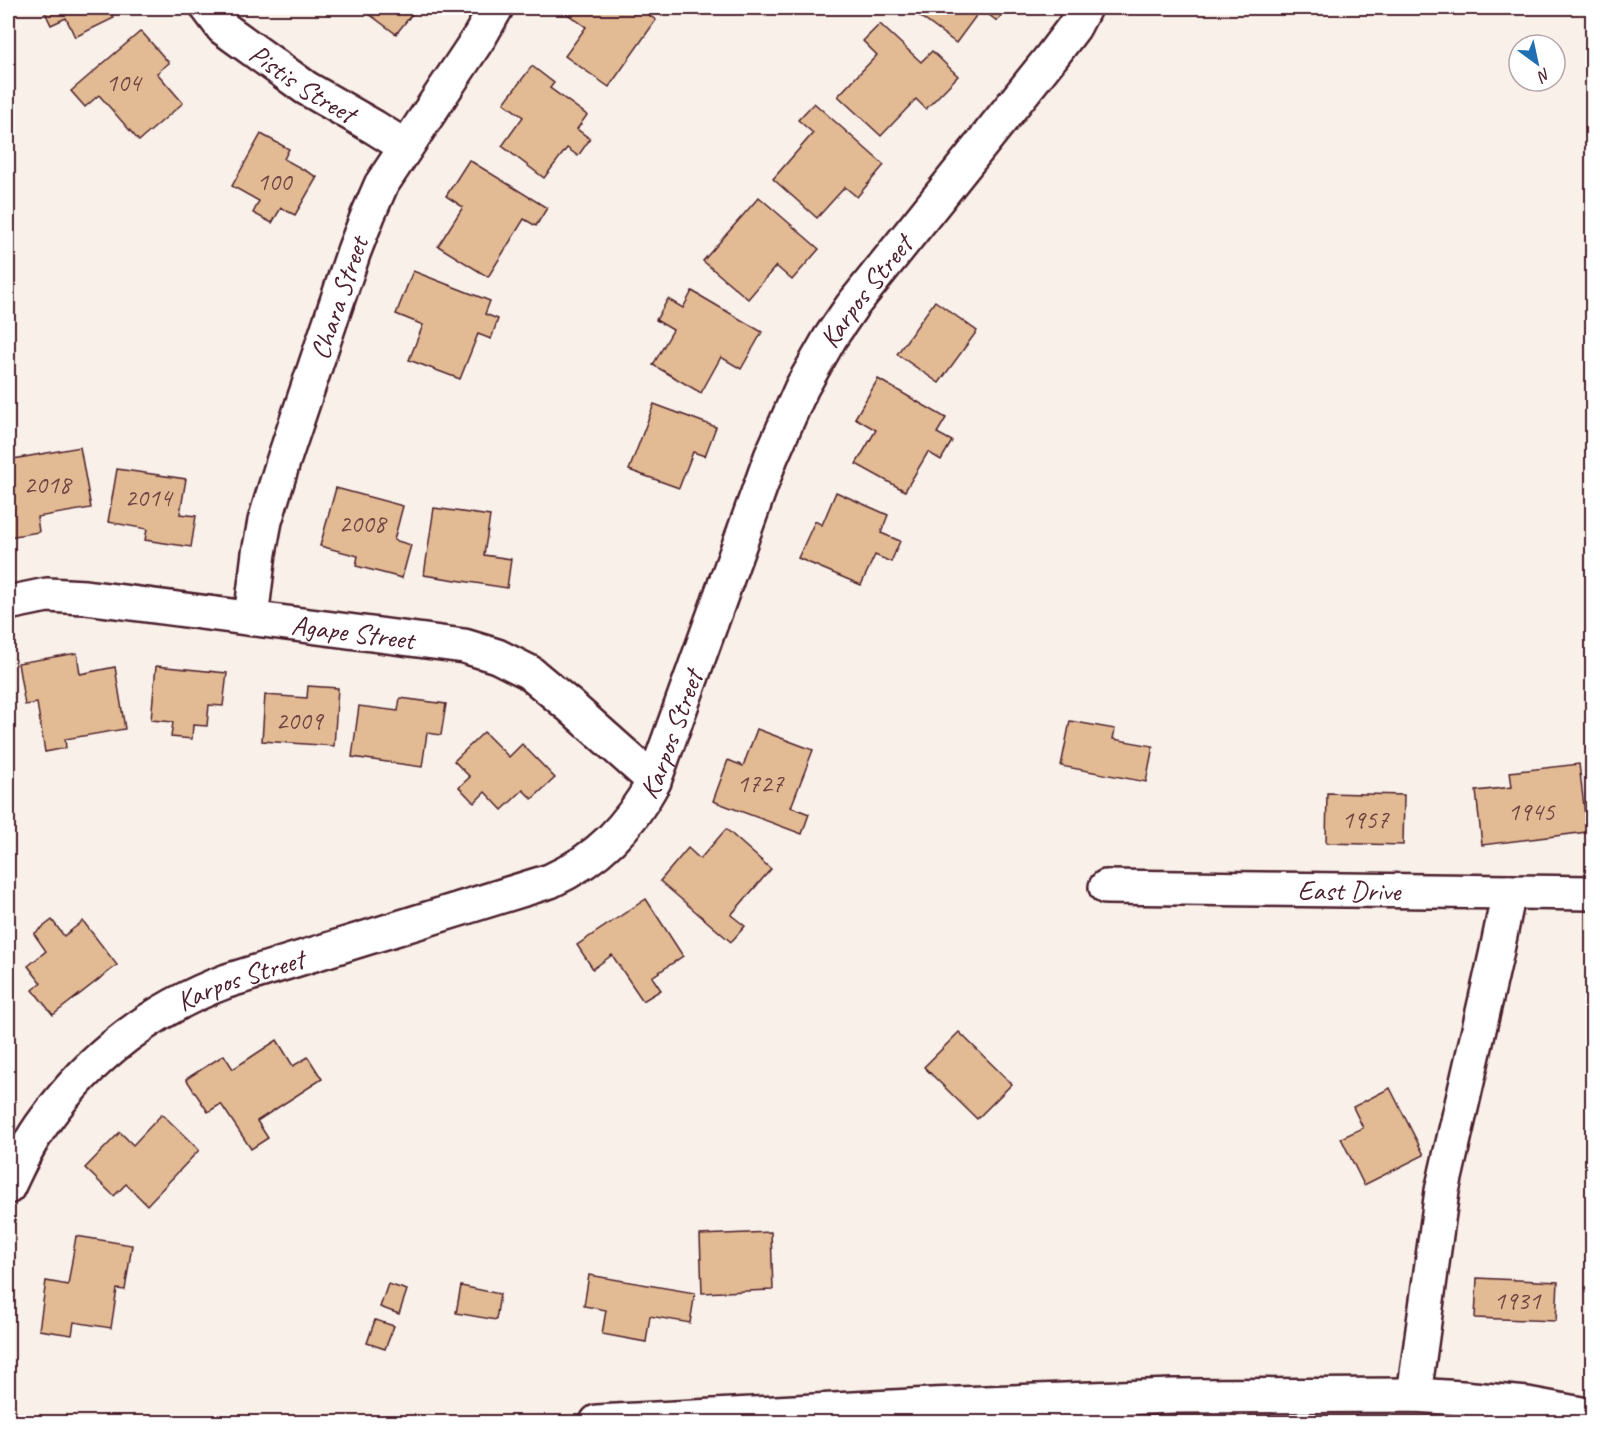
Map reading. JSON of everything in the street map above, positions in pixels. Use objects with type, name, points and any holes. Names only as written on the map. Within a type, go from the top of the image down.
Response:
[{"type":"street","name":"Pistis Street","points":[[208,8],[223,28],[306,88],[406,147]]},
{"type":"street","name":"Chara Street","points":[[250,618],[265,521],[361,233],[381,185],[480,36],[496,8]]},
{"type":"street","name":"Karpos Street","points":[[8,1187],[24,1152],[46,1119],[79,1079],[108,1050],[157,1014],[226,981],[550,882],[571,872],[598,852],[621,829],[645,798],[654,781],[771,457],[802,387],[830,338],[852,306],[1052,56],[1074,27],[1084,8]]},
{"type":"street","name":"Agape Street","points":[[8,603],[47,595],[86,597],[464,646],[497,656],[529,672],[654,781]]},
{"type":"street","name":"East Drive","points":[[1106,887],[1593,893]]},
{"type":"street","points":[[1414,1395],[1442,1191],[1509,892]]},
{"type":"street","points":[[597,1422],[1173,1396],[1414,1395],[1459,1410],[1527,1404],[1593,1416]]},
{"type":"building","points":[[43,8],[109,8],[114,18],[75,37],[66,18],[51,25]]},
{"type":"building","points":[[361,8],[417,8],[396,34]]},
{"type":"building","points":[[565,8],[638,8],[656,20],[609,87],[565,56],[586,27],[563,11]]},
{"type":"building","points":[[1007,8],[997,21],[981,9],[956,43],[910,9]]},
{"type":"building","points":[[880,24],[921,62],[932,51],[958,76],[926,109],[916,99],[881,136],[838,96],[877,55],[863,41]]},
{"type":"building","points":[[141,31],[169,63],[157,73],[183,103],[139,141],[99,95],[85,107],[71,91]]},
{"type":"building","points":[[532,66],[554,83],[550,88],[587,115],[577,129],[590,139],[578,156],[567,148],[544,178],[502,146],[523,117],[504,103]]},
{"type":"building","points":[[814,103],[884,165],[857,197],[845,187],[817,218],[773,179],[813,133],[798,120]]},
{"type":"building","points":[[261,134],[289,149],[284,159],[317,177],[295,215],[281,208],[272,223],[253,213],[259,201],[232,186]]},
{"type":"building","points":[[469,160],[547,208],[536,226],[524,219],[488,277],[438,246],[463,207],[446,196]]},
{"type":"building","points":[[759,197],[819,249],[792,280],[776,266],[748,299],[703,261]]},
{"type":"building","points":[[413,271],[490,301],[485,314],[498,319],[491,339],[478,334],[460,379],[409,360],[423,325],[396,314]]},
{"type":"building","points":[[692,291],[762,332],[741,369],[721,357],[701,393],[653,365],[673,330],[656,320],[668,299],[683,308]]},
{"type":"building","points":[[935,301],[977,331],[939,383],[897,354]]},
{"type":"building","points":[[878,379],[946,418],[937,433],[952,441],[941,460],[928,452],[905,491],[856,464],[876,430],[855,418]]},
{"type":"building","points":[[654,404],[716,427],[705,456],[693,452],[679,488],[629,470]]},
{"type":"building","points":[[80,447],[91,508],[37,517],[39,532],[8,537],[8,460]]},
{"type":"building","points":[[117,469],[186,479],[180,514],[196,516],[191,547],[145,540],[147,529],[108,522]]},
{"type":"building","points":[[336,488],[403,506],[394,540],[411,545],[402,578],[356,566],[358,556],[320,546]]},
{"type":"building","points":[[836,492],[888,515],[881,533],[900,541],[891,562],[875,555],[861,585],[798,558],[815,521],[822,525]]},
{"type":"building","points":[[434,508],[490,516],[484,555],[511,559],[507,588],[424,575]]},
{"type":"building","points":[[77,653],[80,674],[115,667],[125,729],[65,739],[66,748],[45,752],[37,703],[25,705],[18,663]]},
{"type":"building","points":[[156,666],[227,673],[223,706],[209,705],[207,726],[193,725],[192,739],[171,737],[173,722],[151,720]]},
{"type":"building","points":[[308,686],[338,688],[334,746],[262,741],[265,695],[307,698]]},
{"type":"building","points":[[400,698],[446,704],[441,735],[427,733],[422,767],[352,757],[359,706],[398,711]]},
{"type":"building","points":[[1070,721],[1115,729],[1113,739],[1153,746],[1146,782],[1061,766]]},
{"type":"building","points":[[757,729],[813,750],[791,807],[809,814],[802,834],[713,801],[728,760],[743,766]]},
{"type":"building","points":[[484,732],[509,757],[522,744],[555,778],[532,799],[523,790],[502,810],[485,792],[474,803],[459,787],[470,777],[454,761]]},
{"type":"building","points":[[1579,764],[1587,832],[1482,845],[1476,791],[1512,787],[1510,772]]},
{"type":"building","points":[[1327,793],[1404,795],[1403,845],[1326,843]]},
{"type":"building","points":[[726,829],[771,869],[731,915],[745,926],[731,942],[660,881],[688,848],[700,859]]},
{"type":"building","points":[[646,899],[683,956],[652,977],[661,990],[643,1001],[612,955],[593,969],[577,945]]},
{"type":"building","points":[[52,920],[64,936],[83,921],[117,965],[53,1015],[33,990],[41,983],[28,966],[46,951],[34,934]]},
{"type":"building","points":[[959,1032],[1012,1084],[977,1119],[924,1067]]},
{"type":"building","points":[[277,1040],[293,1066],[308,1057],[322,1079],[257,1121],[268,1138],[251,1149],[221,1104],[208,1112],[186,1079],[224,1055],[233,1069]]},
{"type":"building","points":[[1390,1088],[1424,1155],[1364,1185],[1341,1138],[1363,1128],[1353,1107]]},
{"type":"building","points":[[162,1114],[199,1150],[147,1205],[126,1184],[114,1196],[85,1168],[120,1132],[133,1145]]},
{"type":"building","points":[[771,1232],[773,1290],[702,1293],[700,1235]]},
{"type":"building","points":[[76,1236],[132,1245],[125,1290],[117,1289],[111,1328],[74,1322],[72,1335],[39,1330],[46,1281],[68,1285]]},
{"type":"building","points":[[589,1275],[695,1293],[690,1323],[650,1316],[646,1342],[602,1334],[606,1310],[584,1306]]},
{"type":"building","points":[[1477,1278],[1558,1282],[1556,1321],[1475,1318]]},
{"type":"building","points":[[388,1284],[407,1290],[399,1314],[380,1307]]},
{"type":"building","points":[[461,1286],[500,1294],[496,1320],[456,1313]]},
{"type":"building","points":[[375,1320],[394,1326],[385,1349],[367,1343]]}]
